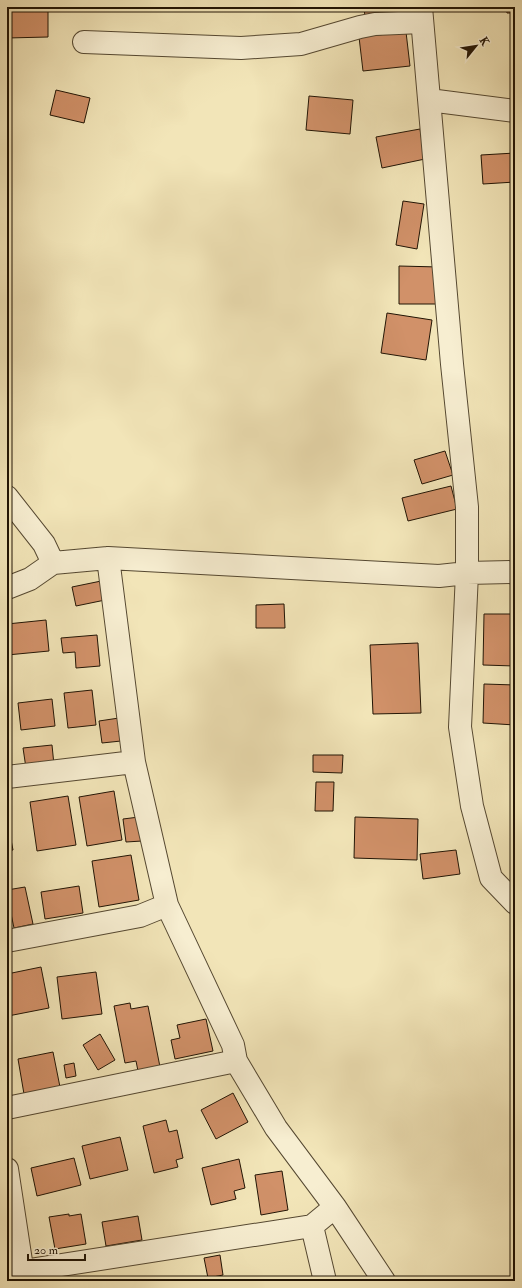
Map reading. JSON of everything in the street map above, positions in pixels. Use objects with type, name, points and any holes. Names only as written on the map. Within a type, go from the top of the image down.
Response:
[{"type":"street","points":[[84,42],[241,48],[301,44],[360,27],[422,15],[452,364],[467,508],[467,573],[460,727],[472,806],[491,878],[515,903]]},
{"type":"street","points":[[429,100],[515,112]]},
{"type":"street","points":[[7,497],[44,544],[53,563]]},
{"type":"street","points":[[108,558],[134,762],[167,905],[233,1045],[236,1061],[276,1128],[335,1207],[384,1281]]},
{"type":"street","points":[[7,588],[30,579],[53,563],[108,558],[439,576],[467,573],[515,572]]},
{"type":"street","points":[[7,777],[134,762]]},
{"type":"street","points":[[7,941],[140,916],[167,905]]},
{"type":"street","points":[[7,1108],[236,1061]]},
{"type":"street","points":[[7,1169],[18,1276],[312,1226],[335,1207]]},
{"type":"street","points":[[312,1226],[325,1281]]},
{"type":"building","points":[[7,7],[48,7],[48,37],[7,38]]},
{"type":"building","points":[[364,7],[384,7],[385,14],[365,17]]},
{"type":"building","points":[[506,7],[515,7],[515,13],[507,13]]},
{"type":"building","points":[[406,32],[410,66],[363,71],[359,37]]},
{"type":"building","points":[[56,90],[90,98],[84,123],[50,115]]},
{"type":"building","points":[[309,96],[353,100],[350,134],[306,130]]},
{"type":"building","points":[[420,129],[425,159],[382,168],[376,137]]},
{"type":"building","points":[[515,153],[515,182],[483,184],[481,155]]},
{"type":"building","points":[[403,201],[424,204],[417,249],[396,245]]},
{"type":"building","points":[[399,266],[439,267],[438,304],[399,304]]},
{"type":"building","points":[[387,313],[432,320],[426,360],[381,353]]},
{"type":"building","points":[[445,451],[453,475],[422,484],[414,460]]},
{"type":"building","points":[[451,486],[457,509],[408,521],[402,498]]},
{"type":"building","points":[[106,580],[110,599],[76,606],[72,587]]},
{"type":"building","points":[[284,604],[285,628],[256,628],[256,605]]},
{"type":"building","points":[[484,614],[515,614],[515,666],[483,665]]},
{"type":"building","points":[[46,620],[49,651],[7,655],[7,624]]},
{"type":"building","points":[[97,635],[100,666],[76,668],[75,652],[63,653],[61,638]]},
{"type":"building","points":[[418,643],[421,713],[373,714],[370,645]]},
{"type":"building","points":[[484,684],[515,685],[515,725],[483,723]]},
{"type":"building","points":[[92,690],[96,725],[68,728],[64,693]]},
{"type":"building","points":[[52,699],[55,726],[21,730],[18,703]]},
{"type":"building","points":[[119,718],[121,741],[102,743],[99,721]]},
{"type":"building","points":[[52,745],[54,765],[26,768],[23,748]]},
{"type":"building","points":[[313,755],[343,755],[342,773],[313,772]]},
{"type":"building","points":[[316,782],[334,782],[333,811],[315,811]]},
{"type":"building","points":[[114,791],[122,840],[87,846],[79,797]]},
{"type":"building","points":[[68,796],[76,845],[37,851],[30,802]]},
{"type":"building","points":[[139,817],[142,841],[126,842],[123,819]]},
{"type":"building","points":[[355,817],[418,819],[417,860],[354,858]]},
{"type":"building","points":[[7,819],[13,850],[7,851]]},
{"type":"building","points":[[456,850],[460,874],[423,879],[420,854]]},
{"type":"building","points":[[131,855],[139,900],[99,907],[92,861]]},
{"type":"building","points":[[79,886],[83,913],[45,919],[41,892]]},
{"type":"building","points":[[25,887],[33,924],[14,928],[10,909],[7,910],[7,890]]},
{"type":"building","points":[[41,967],[49,1008],[8,1016],[7,974]]},
{"type":"building","points":[[96,972],[102,1014],[62,1019],[57,977]]},
{"type":"building","points":[[130,1003],[131,1009],[148,1006],[161,1072],[139,1076],[136,1061],[125,1063],[114,1006]]},
{"type":"building","points":[[206,1019],[213,1051],[175,1059],[171,1040],[180,1038],[177,1025]]},
{"type":"building","points":[[100,1034],[115,1060],[98,1070],[83,1045]]},
{"type":"building","points":[[53,1052],[60,1087],[24,1094],[18,1059]]},
{"type":"building","points":[[74,1063],[76,1076],[66,1078],[64,1065]]},
{"type":"building","points":[[233,1093],[248,1122],[216,1139],[201,1110]]},
{"type":"building","points":[[166,1120],[169,1132],[177,1130],[183,1158],[176,1160],[178,1167],[154,1173],[143,1126]]},
{"type":"building","points":[[120,1137],[128,1170],[90,1179],[82,1146]]},
{"type":"building","points":[[74,1158],[81,1185],[37,1196],[31,1168]]},
{"type":"building","points":[[239,1159],[245,1188],[234,1191],[236,1199],[211,1205],[202,1168]]},
{"type":"building","points":[[282,1171],[288,1210],[261,1215],[255,1175]]},
{"type":"building","points":[[69,1214],[69,1216],[81,1214],[86,1244],[55,1249],[49,1217]]},
{"type":"building","points":[[138,1216],[142,1240],[106,1246],[102,1222]]},
{"type":"building","points":[[220,1255],[223,1275],[208,1278],[204,1258]]}]
